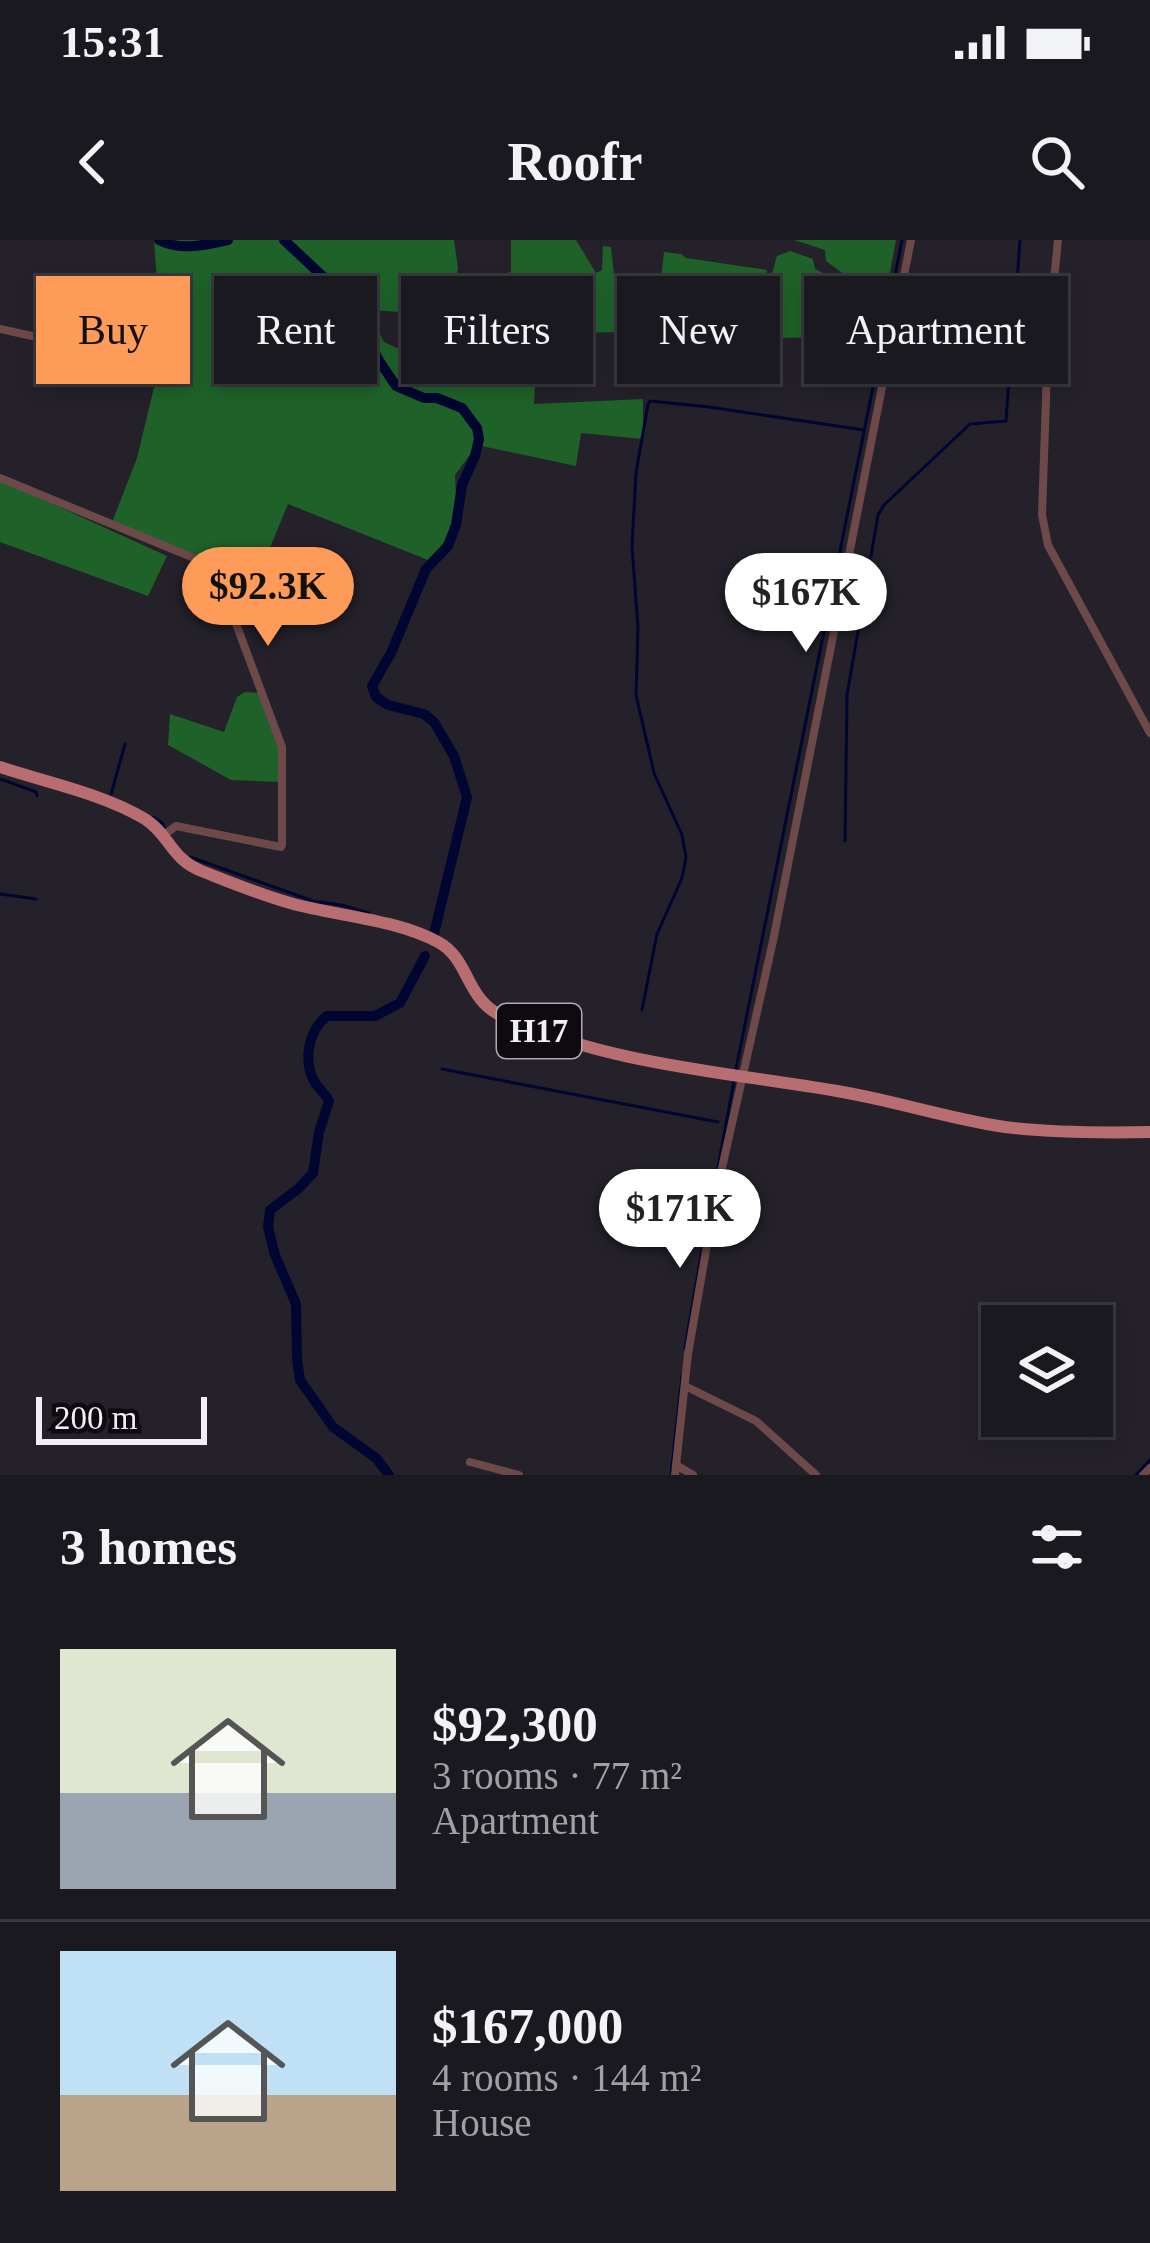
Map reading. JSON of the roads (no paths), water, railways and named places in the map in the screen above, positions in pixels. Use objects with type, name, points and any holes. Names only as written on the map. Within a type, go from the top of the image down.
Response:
[{"type":"main road","name":"H17","points":[[0,767],[145,819],[177,857],[207,874],[287,902],[417,933],[440,943],[458,961],[479,1000],[499,1015],[579,1044],[677,1066],[845,1092],[1004,1127],[1150,1132]]},
{"type":"street","points":[[693,1475],[675,1470],[708,1238],[773,941],[911,240]]},
{"type":"street","points":[[1058,240],[1048,341],[1042,515],[1048,545],[1150,733]]},
{"type":"street","points":[[0,328],[36,336]]},
{"type":"street","points":[[0,478],[216,569],[282,747],[283,845],[176,826],[163,836]]},
{"type":"street","points":[[685,1386],[756,1420],[816,1475]]},
{"type":"street","points":[[470,1462],[519,1475]]},
{"type":"street","points":[[1143,1475],[1150,1468]]},
{"type":"waterway","points":[[159,240],[183,246],[228,240]]},
{"type":"waterway","points":[[284,240],[349,301],[396,386],[462,408],[477,428],[475,456],[462,485],[448,546],[426,569],[372,686],[376,697],[388,705],[424,714],[434,722],[454,756],[467,797],[434,934]]},
{"type":"waterway","points":[[895,276],[902,240]]},
{"type":"waterway","points":[[1017,276],[1020,240]]},
{"type":"waterway","points":[[736,1069],[874,384]]},
{"type":"waterway","points":[[845,841],[847,695],[878,515],[970,424],[1006,421],[1008,384]]},
{"type":"waterway","points":[[642,1010],[657,934],[682,878],[686,857],[682,835],[654,773],[636,695],[638,628],[632,546],[636,473],[648,404],[709,407],[864,430]]},
{"type":"waterway","points":[[110,798],[125,744]]},
{"type":"waterway","points":[[0,779],[37,796]]},
{"type":"waterway","points":[[153,817],[166,830]]},
{"type":"waterway","points":[[190,857],[313,901],[369,913]]},
{"type":"waterway","points":[[0,894],[36,899]]},
{"type":"waterway","points":[[389,1475],[376,1458],[333,1427],[300,1380],[296,1304],[268,1227],[270,1210],[313,1173],[329,1101],[309,1067],[315,1030],[327,1016],[375,1016],[400,1003],[425,956]]},
{"type":"waterway","points":[[442,1069],[718,1122]]},
{"type":"waterway","points":[[714,1189],[734,1081]]},
{"type":"waterway","points":[[685,1348],[708,1216]]},
{"type":"waterway","points":[[671,1475],[682,1376]]},
{"type":"waterway","points":[[1136,1475],[1150,1460]]}]
